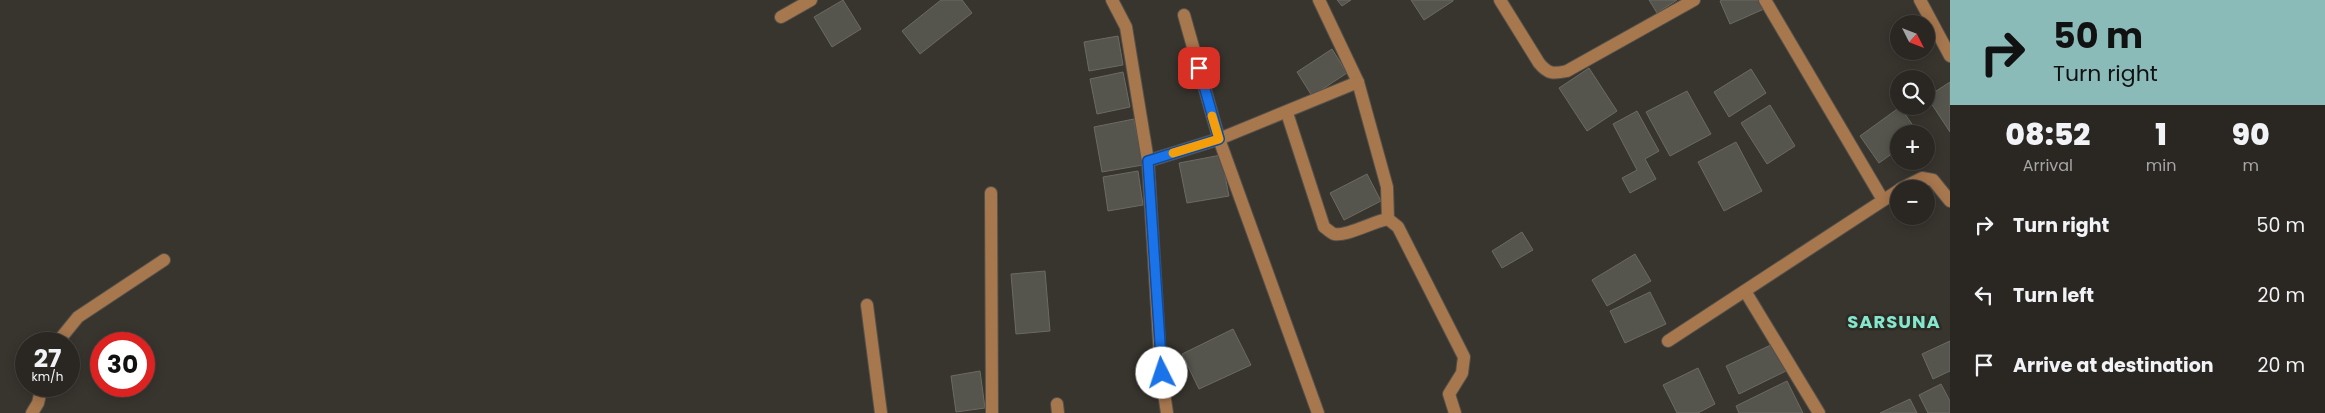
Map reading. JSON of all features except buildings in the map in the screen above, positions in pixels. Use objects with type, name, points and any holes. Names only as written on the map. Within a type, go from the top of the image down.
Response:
[{"type":"street","points":[[781,18],[811,0]]},
{"type":"street","points":[[1112,0],[1126,27],[1148,161],[1166,413]]},
{"type":"street","points":[[1319,0],[1358,82],[1387,187],[1388,219]]},
{"type":"street","points":[[1500,0],[1539,63],[1553,74],[1567,71],[1694,0]]},
{"type":"street","points":[[1765,0],[1883,200]]},
{"type":"street","points":[[1920,0],[1950,56]]},
{"type":"street","points":[[1184,15],[1219,139],[1318,413]]},
{"type":"street","points":[[1148,161],[1219,139],[1287,113],[1358,82]]},
{"type":"street","points":[[1287,113],[1324,227],[1334,234],[1346,234],[1375,221],[1388,219],[1398,227],[1464,357],[1462,373],[1450,394],[1455,413]]},
{"type":"street","points":[[1918,180],[1922,178],[1933,180]]},
{"type":"street","points":[[1935,182],[1950,201]]},
{"type":"street","points":[[992,193],[992,413]]},
{"type":"street","points":[[1668,341],[1890,195]]},
{"type":"street","points":[[66,332],[78,317],[164,260]]},
{"type":"street","points":[[1745,291],[1819,413]]},
{"type":"street","points":[[867,305],[881,413]]},
{"type":"street","points":[[32,413],[39,397]]},
{"type":"slow traffic","points":[[1173,153],[1219,139],[1212,116]]},
{"type":"district","name":"SARSUNA","points":[[1894,321]]},
{"type":"route","points":[[1162,373],[1148,161],[1219,139],[1199,68]]}]
